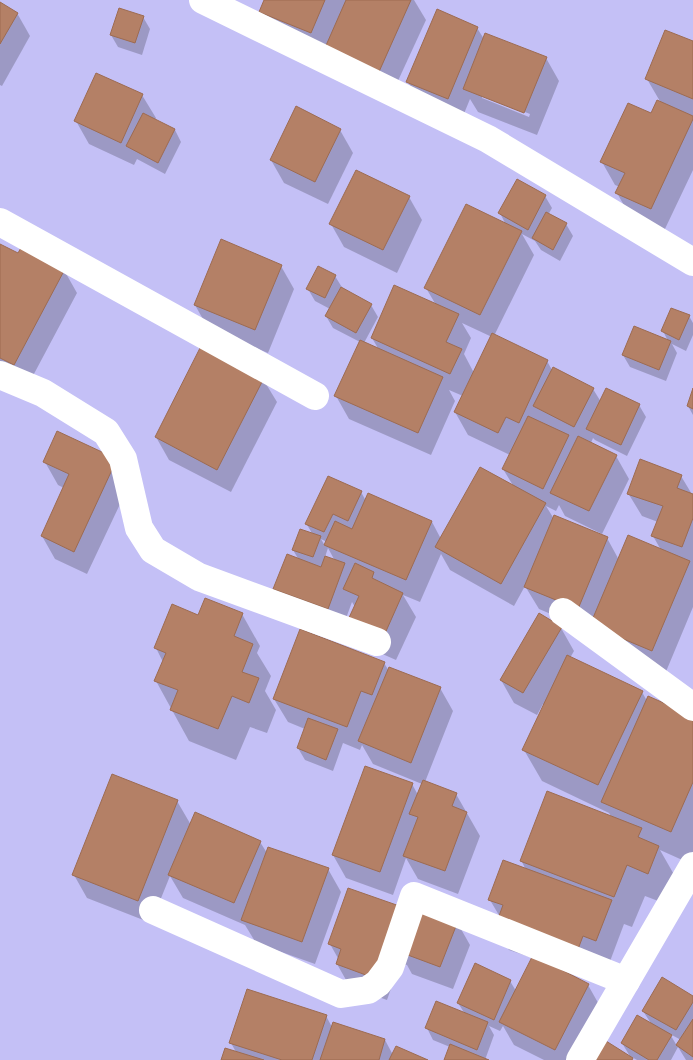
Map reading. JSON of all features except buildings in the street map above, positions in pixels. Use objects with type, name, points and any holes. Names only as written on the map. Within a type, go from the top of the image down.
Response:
[{"type":"street","points":[[203,0],[488,139],[693,262]]},
{"type":"street","points":[[0,222],[72,260],[315,396]]},
{"type":"street","points":[[0,375],[43,393],[106,432],[123,459],[139,528],[153,550],[200,577],[377,642]]},
{"type":"street","points":[[563,612],[693,707]]},
{"type":"street","points":[[580,1060],[693,866]]},
{"type":"street","points":[[153,910],[341,994],[368,990],[378,983],[390,967],[414,896],[626,981]]}]
